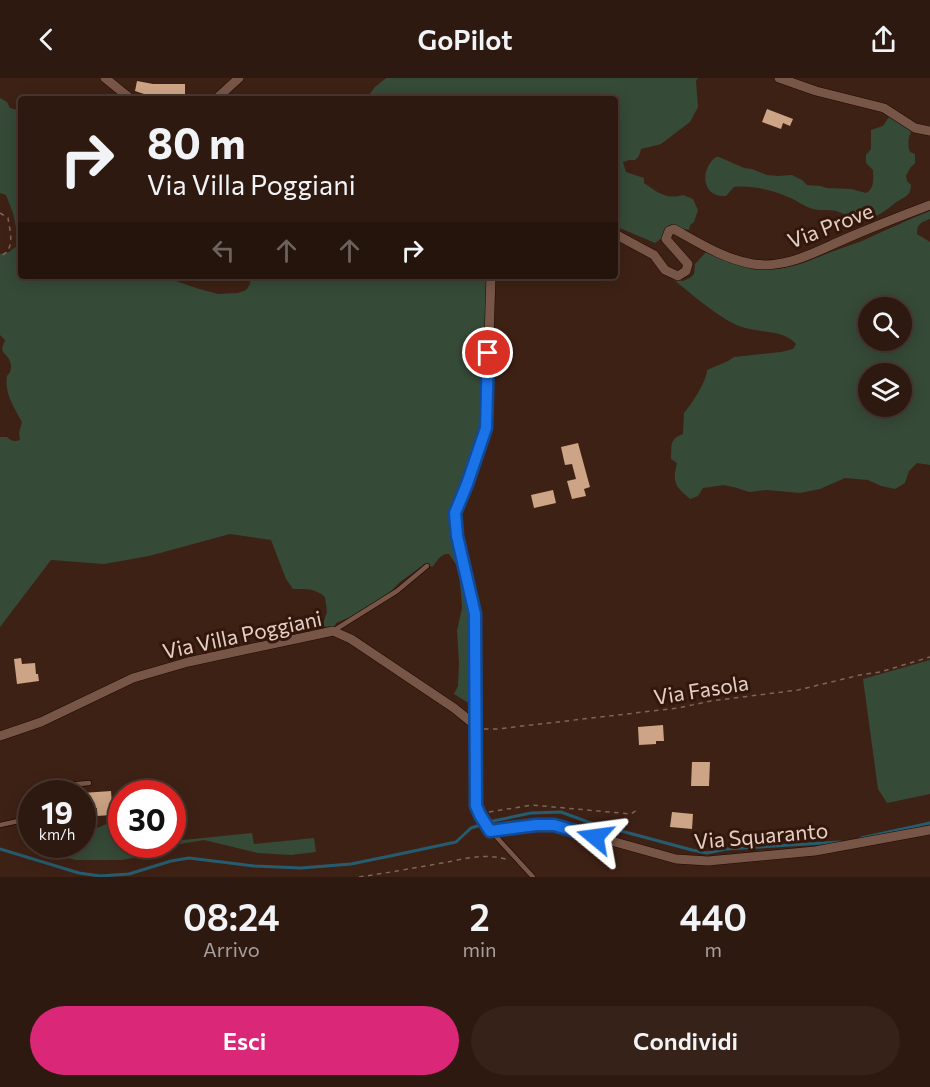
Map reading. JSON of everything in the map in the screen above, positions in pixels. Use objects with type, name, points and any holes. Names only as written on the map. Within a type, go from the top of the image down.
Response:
[{"type":"street","points":[[105,78],[127,96]]},
{"type":"street","points":[[219,96],[239,78]]},
{"type":"street","points":[[779,78],[816,91],[884,108],[915,128],[930,130]]},
{"type":"street","name":"Via Prove","points":[[618,236],[654,255],[665,270],[678,276],[686,271],[688,264],[666,239],[669,231],[674,229],[702,246],[731,258],[754,264],[777,263],[805,258],[930,205]]},
{"type":"street","points":[[490,831],[476,806],[475,614],[457,536],[455,513],[486,428],[491,279]]},
{"type":"street","name":"Via Villa Poggiani","points":[[0,736],[41,722],[133,678],[188,662],[333,632],[351,639],[475,724]]},
{"type":"street","name":"Via Squaranto","points":[[490,831],[554,825],[676,859],[708,861],[815,851],[930,830]]},
{"type":"lane","points":[[333,632],[397,591],[427,566]]},
{"type":"lane","points":[[0,825],[18,821]]},
{"type":"lane","points":[[490,831],[533,877]]},
{"type":"path","points":[[0,213],[8,218],[11,244],[6,254],[0,256]]},
{"type":"path","name":"Via Fasola","points":[[475,724],[479,728],[497,729],[678,708],[711,701],[798,690],[880,672],[930,657]]},
{"type":"path","points":[[480,815],[532,805],[631,814],[637,810]]},
{"type":"path","points":[[359,877],[449,862],[471,856],[492,856],[509,860]]},
{"type":"green space","points":[[386,78],[698,78],[696,81],[698,107],[690,122],[661,144],[641,149],[635,160],[623,162],[626,172],[644,178],[644,183],[658,192],[667,196],[683,195],[693,199],[698,210],[694,222],[690,225],[689,230],[675,230],[655,243],[618,227],[618,96],[368,96]]},
{"type":"green space","points":[[0,98],[7,102],[10,108],[18,110],[18,237],[6,195],[0,193]]},
{"type":"green space","points":[[889,117],[914,128],[908,142],[910,152],[915,154],[915,163],[906,176],[911,189],[906,196],[871,218],[858,219],[836,211],[813,209],[782,194],[755,187],[734,187],[726,196],[712,193],[708,188],[705,176],[707,169],[716,157],[719,157],[767,175],[792,175],[807,185],[851,189],[866,193],[871,189],[873,180],[873,170],[866,163],[866,155],[871,149],[871,130],[883,126]]},
{"type":"green space","points":[[930,211],[930,219],[920,224],[917,234],[930,242],[930,465],[917,463],[909,471],[905,483],[895,489],[868,480],[845,478],[820,489],[800,493],[767,490],[749,492],[724,485],[703,488],[698,496],[690,499],[676,483],[677,463],[671,459],[672,446],[673,440],[683,434],[684,413],[702,386],[707,370],[734,357],[781,352],[793,349],[796,344],[785,336],[734,324],[706,306],[672,278],[683,281],[690,278],[694,274],[695,264],[706,252],[753,267],[772,269],[795,266],[862,241]]},
{"type":"green space","points":[[18,247],[18,279],[170,279],[218,294],[238,293],[246,290],[251,279],[490,279],[486,435],[453,516],[468,599],[470,704],[454,694],[458,686],[457,631],[462,608],[459,569],[449,554],[441,556],[432,567],[426,563],[365,611],[336,623],[335,626],[324,627],[327,612],[325,597],[306,589],[293,589],[286,579],[271,540],[230,534],[149,556],[104,564],[51,560],[0,627],[0,437],[7,437],[14,441],[20,440],[22,422],[8,394],[6,382],[11,366],[2,348],[5,340],[0,335],[0,254]]},
{"type":"green space","points":[[930,660],[930,794],[887,803],[878,789],[863,679]]},
{"type":"green space","points":[[108,823],[108,858],[132,858],[76,860],[68,858],[96,858],[96,828]]},
{"type":"green space","points":[[252,833],[254,844],[314,838],[316,852],[291,855],[258,853],[204,840],[186,843],[186,840]]},
{"type":"building","points":[[137,81],[153,84],[185,84],[185,96],[147,95],[135,91]]},
{"type":"building","points":[[767,109],[793,119],[790,126],[783,123],[781,129],[762,122]]},
{"type":"building","points":[[578,443],[590,487],[584,489],[586,496],[572,499],[567,481],[576,479],[572,464],[565,465],[561,447]]},
{"type":"building","points":[[553,490],[556,503],[534,508],[531,495]]},
{"type":"building","points":[[21,658],[22,664],[35,663],[39,681],[17,684],[14,659]]},
{"type":"building","points":[[663,725],[664,741],[639,745],[638,727]]},
{"type":"building","points":[[692,762],[710,762],[709,786],[691,786]]},
{"type":"building","points":[[108,791],[108,815],[97,816],[96,792]]},
{"type":"building","points":[[672,812],[693,814],[692,829],[670,827]]},
{"type":"waterway","points":[[0,849],[79,873],[100,876],[129,874],[189,858],[254,866],[301,868],[351,864],[456,842],[471,828],[493,821],[531,813],[561,812],[588,822],[707,853],[726,849],[840,842]]},
{"type":"waterway","points":[[861,838],[930,823]]},
{"type":"route","points":[[488,353],[486,428],[455,513],[457,536],[475,614],[476,806],[490,831],[554,825],[595,837]]}]
